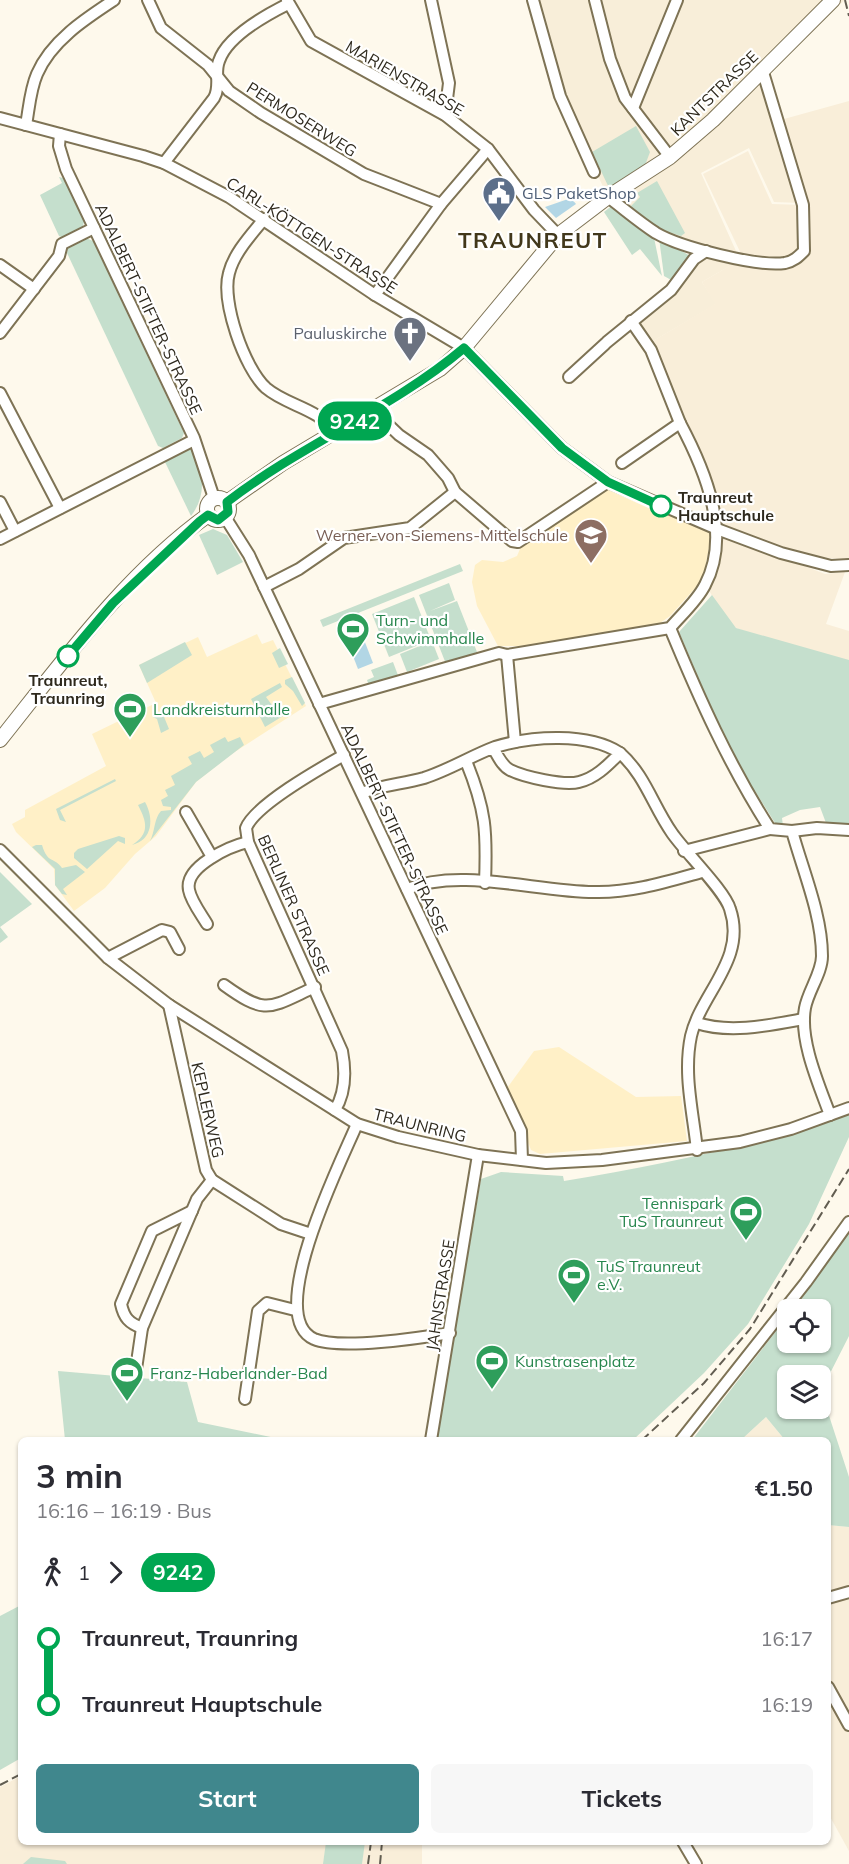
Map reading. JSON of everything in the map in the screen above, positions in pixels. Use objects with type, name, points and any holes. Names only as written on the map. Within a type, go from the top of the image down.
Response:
[{"type":"main road","name":"KANTSTRASSE","points":[[220,500],[429,377],[464,348],[558,235],[608,197],[670,157],[713,120],[833,0]]},
{"type":"main road","points":[[220,500],[228,512],[225,517],[218,520],[208,515],[207,505],[220,500]]},
{"type":"main road","points":[[0,740],[113,603],[183,535],[208,515]]},
{"type":"street","points":[[27,125],[33,87],[41,65],[74,29],[114,0]]},
{"type":"street","name":"PERMOSERWEG","points":[[148,0],[162,28],[208,65],[229,90],[314,146],[364,174],[441,204]]},
{"type":"street","points":[[430,0],[449,83],[445,114]]},
{"type":"street","points":[[533,0],[560,96],[594,172]]},
{"type":"street","points":[[595,0],[617,79],[633,108],[670,157]]},
{"type":"street","points":[[633,108],[677,0]]},
{"type":"street","points":[[164,163],[218,92],[218,64],[226,49],[250,26],[287,2]]},
{"type":"street","name":"MARIENSTRASSE","points":[[287,2],[311,41],[445,114],[488,149],[534,210],[558,235]]},
{"type":"street","points":[[608,197],[657,233],[705,251],[783,263],[795,260],[804,251],[803,205],[762,69]]},
{"type":"street","name":"CARL-KÖTTGEN-STRASSE","points":[[0,118],[164,163],[264,219],[375,295],[464,348],[562,448],[608,482],[717,529],[781,553],[831,566],[849,565]]},
{"type":"street","name":"ADALBERT-STIFTER-STRASSE","points":[[60,134],[60,156],[220,500]]},
{"type":"street","points":[[375,295],[441,204],[488,149]]},
{"type":"street","points":[[264,219],[243,247],[229,273],[227,292],[239,341],[265,387],[291,404],[324,420],[334,432]]},
{"type":"street","points":[[0,333],[59,256],[62,244],[94,228]]},
{"type":"street","points":[[569,377],[606,343],[671,290],[694,259],[705,251]]},
{"type":"street","points":[[0,265],[34,289]]},
{"type":"street","points":[[319,704],[494,654],[507,655],[669,628],[706,585],[717,529],[703,473],[651,350],[632,321]]},
{"type":"street","points":[[0,393],[60,508]]},
{"type":"street","points":[[374,411],[399,435],[428,455],[448,478],[455,492],[506,538],[518,542],[608,482]]},
{"type":"street","points":[[622,464],[680,423]]},
{"type":"street","points":[[0,539],[194,440]]},
{"type":"street","points":[[264,587],[299,569],[344,538],[410,528],[455,492]]},
{"type":"street","points":[[0,502],[15,531]]},
{"type":"street","name":"ADALBERT-STIFTER-STRASSE","points":[[225,517],[240,540],[264,587],[521,1131],[522,1160]]},
{"type":"street","points":[[669,628],[722,747],[770,829]]},
{"type":"street","points":[[507,655],[515,742]]},
{"type":"street","points":[[362,793],[424,778],[493,748],[515,742],[556,739],[602,744],[620,753],[634,766],[665,824],[684,851],[730,906],[733,934],[719,982],[692,1033],[687,1061],[697,1150]]},
{"type":"street","points":[[493,748],[502,763],[511,770],[562,784],[578,782],[596,775],[620,753]]},
{"type":"street","name":"BERLINER STRASSE","points":[[335,1110],[343,1092],[344,1060],[335,1030],[248,842],[246,828],[254,814],[319,768],[344,755]]},
{"type":"street","points":[[466,761],[482,800],[487,838],[485,883]]},
{"type":"street","points":[[186,812],[212,857]]},
{"type":"street","points":[[684,851],[770,829],[849,830]]},
{"type":"street","points":[[792,831],[820,933],[822,959],[805,1008],[804,1019],[811,1061],[830,1115]]},
{"type":"street","points":[[207,924],[189,890],[189,882],[212,857],[248,842]]},
{"type":"street","name":"TRAUNRING","points":[[0,850],[108,958],[169,1005],[357,1124],[434,1147],[478,1155],[558,1163],[697,1150],[740,1142],[849,1108]]},
{"type":"street","points":[[407,889],[453,881],[594,892],[651,886],[702,872]]},
{"type":"street","points":[[108,958],[162,930],[170,932],[180,950]]},
{"type":"street","points":[[224,985],[247,1002],[263,1007],[276,1005],[315,987]]},
{"type":"street","name":"KEPLERWEG","points":[[169,1005],[204,1159],[212,1180],[281,1224],[312,1234]]},
{"type":"street","points":[[698,1023],[711,1027],[770,1026],[804,1019]]},
{"type":"street","points":[[357,1124],[312,1234],[300,1272],[295,1310],[307,1334],[323,1341],[386,1341],[450,1333]]},
{"type":"street","name":"JAHNSTRASSE","points":[[432,1437],[478,1155]]},
{"type":"street","points":[[136,1369],[142,1328],[192,1211],[204,1187],[212,1180]]},
{"type":"street","points":[[142,1328],[129,1322],[123,1315],[121,1304],[152,1231],[192,1211]]},
{"type":"street","points":[[683,1437],[806,1282],[849,1222]]},
{"type":"street","points":[[244,1399],[258,1311],[267,1303],[295,1310]]},
{"type":"street","points":[[831,1597],[849,1592]]},
{"type":"street","points":[[831,1692],[849,1725]]},
{"type":"street","points":[[685,1845],[696,1864]]},
{"type":"shaded area","points":[[532,0],[845,0],[766,70],[801,203],[774,202],[749,148],[701,173],[740,260],[702,282],[716,304],[648,344],[631,321],[655,303],[694,259],[693,249],[669,239],[608,197],[560,96]]},
{"type":"shaded area","points":[[849,101],[849,560],[781,553],[724,526],[648,344],[715,304],[702,282],[743,258],[703,174],[748,151],[772,204],[803,205],[784,119]]},
{"type":"shaded area","name":"Werner-von-Siemens-Mittelschule","points":[[608,482],[717,529],[711,537],[704,574],[699,584],[670,616],[656,626],[521,646],[498,646],[477,606],[472,582],[475,565],[482,560],[503,562],[517,556],[523,542]]},
{"type":"shaded area","points":[[720,533],[825,574],[845,572],[826,624],[849,631],[849,667],[736,628],[720,610],[707,587]]},
{"type":"shaded area","points":[[257,634],[262,644],[273,640],[306,706],[230,755],[196,782],[156,836],[135,854],[105,888],[74,911],[55,885],[54,869],[16,832],[12,824],[25,817],[25,810],[106,766],[92,734],[156,703],[139,665],[198,637],[207,657]]},
{"type":"shaded area","points":[[559,1047],[636,1097],[681,1096],[687,1141],[540,1154],[531,1150],[507,1088],[534,1051]]},
{"type":"shaded area","points":[[766,1417],[783,1437],[744,1437]]},
{"type":"shaded area","points":[[831,1525],[849,1527],[849,1851],[831,1818]]},
{"type":"shaded area","points":[[18,1778],[18,1845],[422,1845],[422,1864],[0,1864],[0,1787]]},
{"type":"green space","points":[[636,126],[650,152],[644,168],[610,190],[592,152]]},
{"type":"green space","points":[[59,177],[63,178],[84,222],[82,229],[64,238],[59,236],[40,195],[62,183]]},
{"type":"green space","points":[[657,181],[685,233],[681,236],[659,229],[631,206],[640,197],[637,193]]},
{"type":"green space","points":[[614,204],[653,233],[662,276],[640,249],[632,255],[604,212]]},
{"type":"green space","points":[[86,238],[93,241],[184,433],[182,438],[163,448],[158,446],[67,253],[68,246]]},
{"type":"green space","points":[[659,238],[692,257],[673,281],[664,276]]},
{"type":"green space","points":[[188,449],[192,450],[196,458],[202,483],[200,500],[191,516],[165,462]]},
{"type":"green space","points":[[213,529],[227,535],[243,562],[217,575],[199,535]]},
{"type":"green space","points":[[460,564],[463,571],[323,627],[320,620]]},
{"type":"green space","points":[[449,583],[455,600],[430,611],[457,601],[477,652],[446,664],[419,595]]},
{"type":"green space","points":[[712,595],[736,628],[849,660],[849,825],[826,823],[820,807],[800,810],[782,818],[783,826],[775,823],[755,791],[751,793],[733,760],[679,632]]},
{"type":"green space","points":[[414,597],[431,640],[389,657],[372,614]]},
{"type":"green space","points":[[432,641],[439,659],[407,672],[400,654]]},
{"type":"green space","points":[[185,642],[192,655],[147,683],[139,665]]},
{"type":"green space","points":[[280,648],[288,664],[279,668],[272,653]]},
{"type":"green space","points":[[393,662],[399,678],[369,686],[367,680],[374,677],[371,670]]},
{"type":"green space","points":[[292,677],[305,703],[302,706],[293,691],[285,684],[285,680]]},
{"type":"green space","points":[[280,683],[282,687],[266,697],[275,709],[279,707],[283,716],[265,727],[251,699]]},
{"type":"green space","points":[[162,712],[169,729],[161,733],[157,719],[153,717]]},
{"type":"green space","points":[[225,737],[228,742],[240,737],[244,745],[196,782],[150,841],[161,811],[171,810],[171,807],[163,806],[161,800],[168,796],[165,790],[175,785],[171,776],[192,764],[188,757],[200,751],[204,758],[214,752],[210,745]]},
{"type":"green space","points":[[115,779],[116,781],[60,810],[66,822],[60,820],[56,809]]},
{"type":"green space","points":[[145,802],[150,815],[150,828],[144,838],[132,845],[144,832],[145,822],[138,805]]},
{"type":"green space","points":[[119,836],[125,838],[125,844],[118,841],[87,869],[74,858],[74,853],[78,849]]},
{"type":"green space","points":[[42,845],[49,858],[62,868],[76,865],[85,872],[63,889],[67,895],[62,894],[55,885],[55,869],[32,847]]},
{"type":"green space","points":[[0,872],[32,904],[0,927]]},
{"type":"green space","points":[[0,927],[8,937],[0,943]]},
{"type":"green space","name":"TuS Traunreut e.V.","points":[[849,1115],[849,1137],[809,1224],[748,1324],[704,1373],[636,1437],[437,1437],[481,1179],[501,1172],[563,1176],[564,1181],[672,1161],[814,1126]]},
{"type":"green space","points":[[849,1232],[849,1336],[831,1371],[831,1365],[777,1365],[777,1419],[830,1419],[849,1477],[849,1527],[831,1525],[831,1437],[783,1437],[766,1417],[744,1437],[694,1437],[777,1330],[777,1353],[831,1353],[831,1299],[801,1299]]},
{"type":"green space","name":"Franz-Haberlander-Bad","points":[[58,1371],[187,1382],[198,1422],[270,1437],[65,1437]]},
{"type":"green space","points":[[18,1607],[18,1760],[0,1770],[0,1616]]},
{"type":"green space","points":[[326,1845],[365,1845],[362,1864],[323,1864]]},
{"type":"green space","points":[[31,1857],[65,1861],[67,1864],[23,1864]]},
{"type":"water","points":[[571,198],[576,204],[556,218],[545,207]]},
{"type":"water","points":[[361,632],[373,663],[358,669],[346,638]]},
{"type":"railway","points":[[845,0],[849,16]]},
{"type":"railway","points":[[645,1437],[704,1383],[750,1329],[849,1169]]},
{"type":"railway","points":[[0,1785],[18,1776]]},
{"type":"railway","points":[[368,1864],[371,1845]]},
{"type":"railway","points":[[380,1864],[382,1845]]},
{"type":"bus line","name":"9242","points":[[68,656],[113,603],[200,521],[208,515],[218,520],[225,517],[229,509],[227,502],[238,494],[283,463],[429,377],[464,348],[562,448],[608,482],[661,506]]},
{"type":"place","name":"GLS PaketShop","points":[[499,222]]},
{"type":"place","name":"Pauluskirche","points":[[410,362]]},
{"type":"place","name":"Traunreut Hauptschule","points":[[661,506]]},
{"type":"place","name":"Werner-von-Siemens-Mittelschule","points":[[591,564]]},
{"type":"place","name":"Traunreut, Traunring","points":[[68,656]]},
{"type":"place","name":"Turn- und Schwimmhalle","points":[[353,658]]},
{"type":"place","name":"Landkreisturnhalle","points":[[130,738]]},
{"type":"place","name":"Tennispark TuS Traunreut","points":[[746,1241]]},
{"type":"place","name":"TuS Traunreut e.V.","points":[[574,1304]]},
{"type":"place","name":"Kunstrasenplatz","points":[[492,1390]]},
{"type":"place","name":"Franz-Haberlander-Bad","points":[[127,1402]]},
{"type":"district","name":"TRAUNREUT","points":[[533,240]]}]
